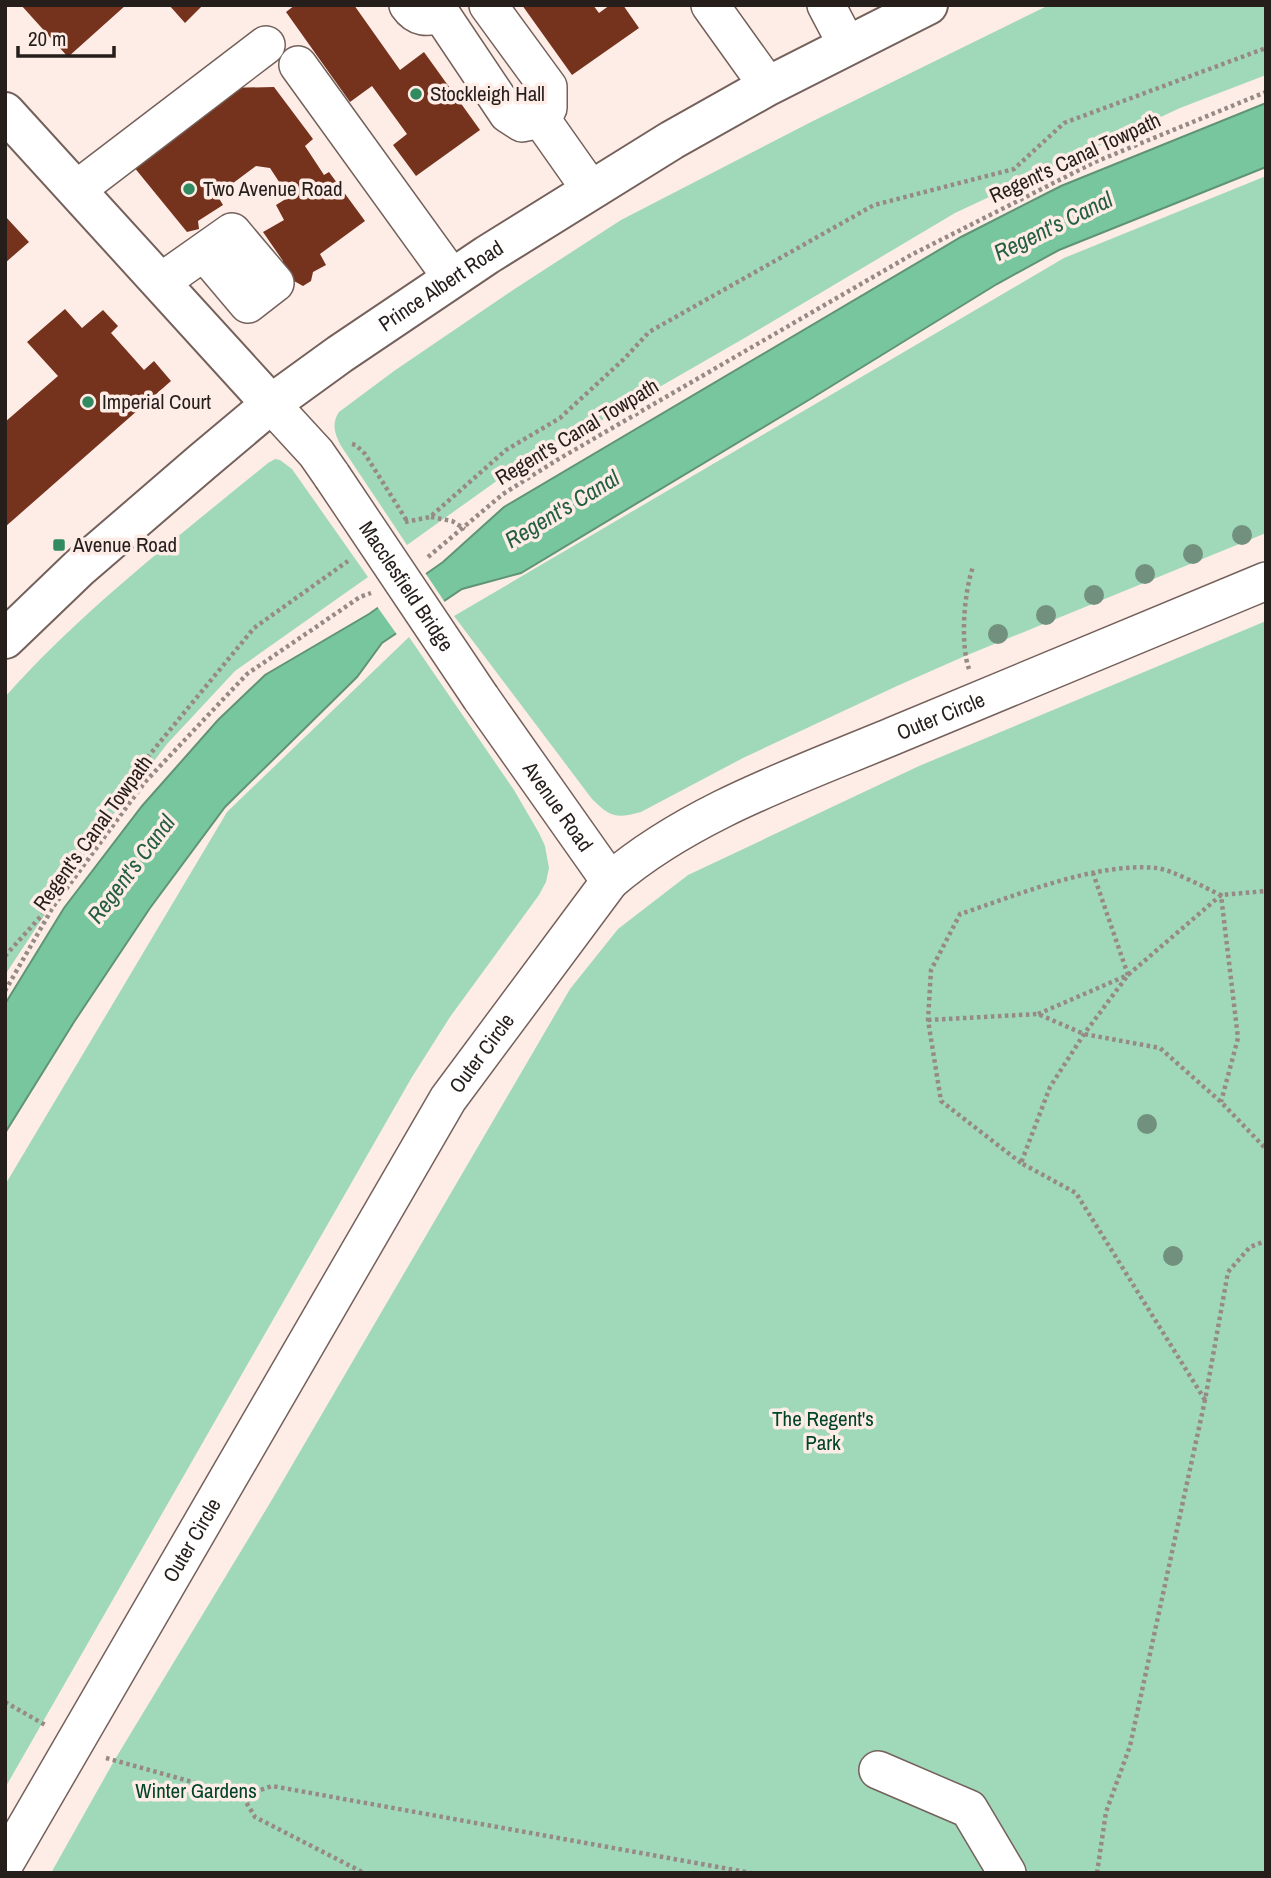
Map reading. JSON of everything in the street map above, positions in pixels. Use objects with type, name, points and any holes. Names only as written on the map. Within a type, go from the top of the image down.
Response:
[{"type":"main road","name":"Prince Albert Road","points":[[6,636],[110,541],[271,404],[340,354],[452,278],[673,140],[768,86],[928,5]]},
{"type":"main road","points":[[5,112],[271,404]]},
{"type":"street","points":[[488,5],[548,87],[548,108],[541,120]]},
{"type":"street","points":[[710,5],[768,86]]},
{"type":"street","points":[[826,5],[847,45]]},
{"type":"street","points":[[435,8],[508,114],[522,123],[541,120]]},
{"type":"street","points":[[76,190],[266,45]]},
{"type":"street","points":[[298,65],[452,278]]},
{"type":"street","points":[[541,120],[591,190]]},
{"type":"street","points":[[161,282],[204,252]]},
{"type":"street","name":"Macclesfield Bridge","points":[[271,404],[316,453],[481,698]]},
{"type":"street","name":"Outer Circle","points":[[5,1863],[448,1099],[610,881],[634,860],[666,839],[788,780],[1266,581]]},
{"type":"street","name":"Avenue Road","points":[[481,698],[610,881]]},
{"type":"street","points":[[878,1769],[969,1809],[1007,1873]]},
{"type":"path","points":[[430,517],[506,450],[560,418],[649,332],[874,205],[1014,169],[1064,123],[1266,48]]},
{"type":"path","name":"Regent's Canal Towpath","points":[[424,560],[465,529],[503,494],[556,460],[911,255],[1095,162],[1266,92]]},
{"type":"path","points":[[365,454],[407,521]]},
{"type":"path","points":[[397,528],[407,521],[430,517],[452,521],[465,529]]},
{"type":"path","points":[[5,956],[41,915],[95,825],[254,628],[354,556]]},
{"type":"path","points":[[972,567],[967,582],[965,656],[981,700]]},
{"type":"path","name":"Regent's Canal Towpath","points":[[5,991],[53,907],[145,782],[247,674],[360,597],[379,590]]},
{"type":"path","points":[[1205,1399],[1076,1193],[1021,1163],[941,1101],[928,1020],[931,970],[960,914],[1093,873],[1158,867],[1221,895],[1266,891]]},
{"type":"path","points":[[1093,873],[1128,975]]},
{"type":"path","points":[[1021,1163],[1050,1087],[1084,1034],[1128,975],[1221,895]]},
{"type":"path","points":[[1221,895],[1238,1038],[1221,1102]]},
{"type":"path","points":[[41,915],[47,920]]},
{"type":"path","points":[[928,1020],[1038,1014],[1128,975]]},
{"type":"path","points":[[1038,1014],[1084,1034],[1160,1048],[1221,1102],[1266,1149]]},
{"type":"path","points":[[1097,1873],[1106,1812],[1130,1746],[1205,1399],[1228,1272],[1250,1247],[1266,1241]]},
{"type":"path","points":[[5,1702],[49,1727]]},
{"type":"path","points":[[114,1761],[243,1796],[272,1786],[751,1873]]},
{"type":"path","points":[[243,1796],[255,1817],[364,1873]]},
{"type":"green space","points":[[1049,5],[1266,5],[1266,75],[1180,108],[955,213],[498,480],[407,545],[341,446],[335,429],[339,412],[394,371],[621,220],[813,121]]},
{"type":"green space","points":[[1266,176],[1266,533],[965,656],[743,758],[641,812],[619,816],[604,810],[592,799],[454,616],[1064,258]]},
{"type":"green space","points":[[275,459],[292,469],[368,577],[235,671],[167,744],[96,837],[5,975],[5,697],[99,604],[166,546]]},
{"type":"green space","name":"The Regent's Park","points":[[1266,621],[1266,1873],[51,1873],[114,1761],[270,1503],[570,989],[618,929],[688,875],[919,766]]},
{"type":"green space","points":[[409,637],[514,790],[539,833],[545,846],[549,868],[546,882],[450,1017],[412,1077],[5,1788],[5,1185],[227,812]]},
{"type":"water","name":"Regent's Canal","points":[[1266,103],[1266,167],[1059,250],[997,284],[521,573],[462,589],[382,643],[357,677],[225,807],[150,908],[74,1022],[5,1133],[5,1004],[64,908],[142,806],[218,720],[265,675],[369,614],[443,562],[504,507],[961,237],[1061,186]]},
{"type":"pier","points":[[424,571],[446,604],[398,636],[376,605]]},
{"type":"building","points":[[21,5],[126,5],[68,57]]},
{"type":"building","points":[[169,5],[203,5],[185,23]]},
{"type":"building","name":"Stockleigh Hall","points":[[295,5],[354,5],[400,70],[424,52],[480,130],[416,176],[393,145],[407,134],[372,86],[350,102],[286,12]]},
{"type":"building","name":"Stockleigh Hall","points":[[522,5],[593,5],[599,13],[610,5],[623,5],[639,28],[572,75]]},
{"type":"building","name":"Two Avenue Road","points":[[274,87],[313,139],[305,146],[324,175],[329,172],[365,221],[320,254],[326,265],[313,272],[311,281],[303,286],[282,268],[283,261],[263,232],[284,220],[276,205],[289,197],[270,168],[256,166],[217,195],[223,205],[198,221],[199,229],[187,232],[129,161],[224,88]]},
{"type":"building","points":[[5,216],[29,242],[5,263]]},
{"type":"building","name":"Imperial Court","points":[[65,309],[82,328],[103,310],[118,326],[111,333],[144,370],[154,361],[171,381],[5,527],[5,422],[58,376],[27,342]]},
{"type":"place","name":"Stockleigh Hall","points":[[416,94]]},
{"type":"place","name":"Two Avenue Road","points":[[189,189]]},
{"type":"place","name":"Imperial Court","points":[[88,402]]},
{"type":"place","name":"Avenue Road","points":[[59,545]]},
{"type":"park label","name":"Winter Gardens","points":[[196,1791]]}]
